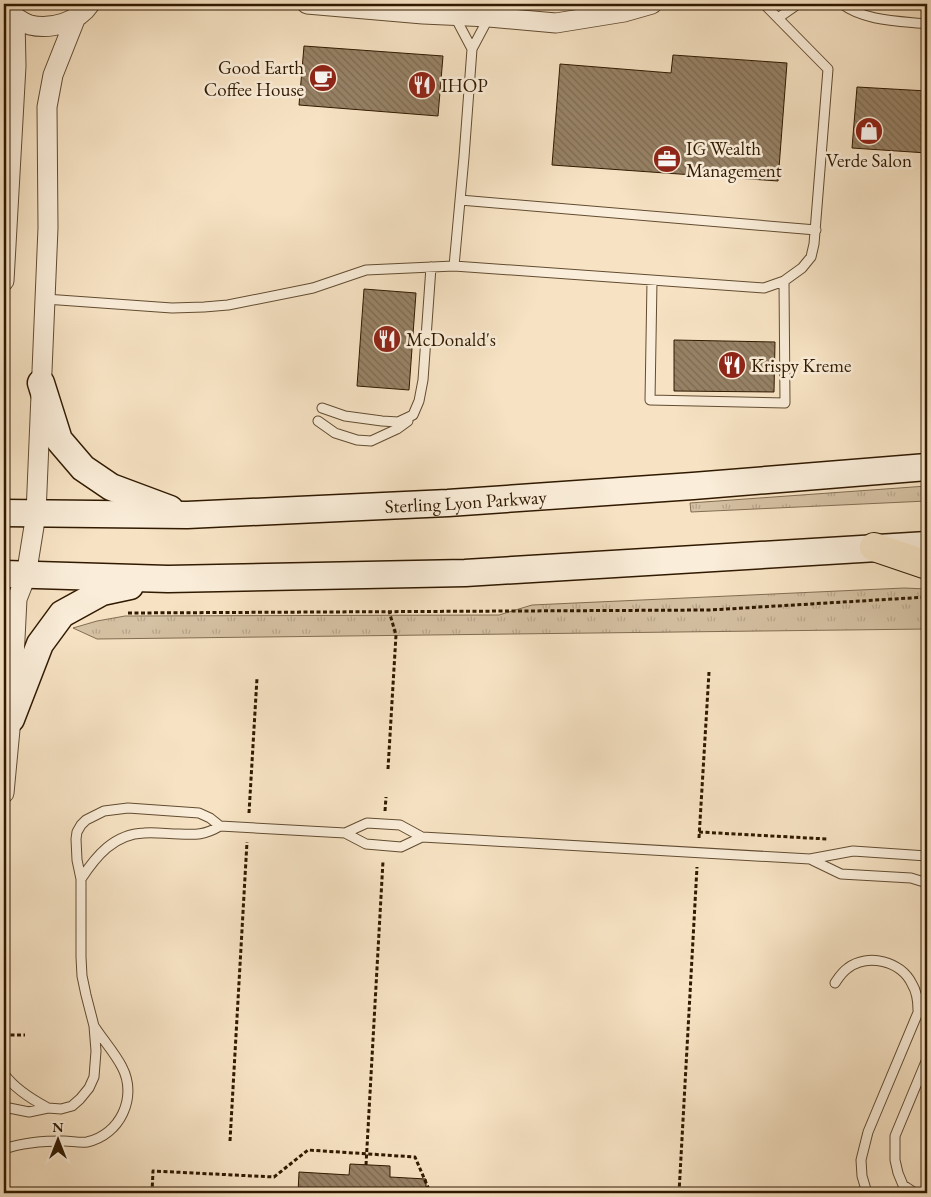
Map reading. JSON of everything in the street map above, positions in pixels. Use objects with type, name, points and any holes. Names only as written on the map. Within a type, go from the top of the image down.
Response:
[{"type":"main road","points":[[42,384],[59,440],[84,468],[111,487],[187,515]]},
{"type":"main road","name":"Sterling Lyon Parkway","points":[[4,513],[187,515],[448,503],[927,467]]},
{"type":"main road","points":[[15,575],[168,579],[465,573],[927,545]]},
{"type":"main road","points":[[874,547],[927,565]]},
{"type":"main road","points":[[11,719],[40,644],[62,614],[102,592],[168,579]]},
{"type":"street","points":[[307,4],[422,14],[455,10],[489,10],[556,23],[624,12],[652,4]]},
{"type":"street","points":[[598,4],[624,12]]},
{"type":"street","points":[[10,13],[30,25],[46,27],[62,24],[90,8]]},
{"type":"street","points":[[4,793],[11,719],[17,599],[15,575],[36,514],[48,228],[47,107],[53,75],[90,8]]},
{"type":"street","points":[[4,282],[16,66],[10,13]]},
{"type":"lane","points":[[45,299],[172,308],[204,307],[228,305],[304,290],[366,270],[454,266],[764,288],[784,281],[802,268],[811,257],[814,244],[828,69],[764,4]]},
{"type":"lane","points":[[778,18],[798,4]]},
{"type":"lane","points":[[842,4],[850,10],[873,18],[927,24]]},
{"type":"lane","points":[[455,10],[472,49]]},
{"type":"lane","points":[[454,266],[472,49],[489,10]]},
{"type":"lane","points":[[460,200],[816,230]]},
{"type":"lane","points":[[318,421],[335,433],[357,440],[371,440],[397,429],[413,414],[418,401],[422,380],[431,267]]},
{"type":"lane","points":[[652,281],[650,400],[785,403],[784,281]]},
{"type":"lane","points":[[322,408],[345,416],[398,422],[413,414]]},
{"type":"lane","points":[[4,1107],[29,1112],[72,1106],[89,1088],[94,1077],[96,1051],[94,1026],[82,976],[81,879],[76,840],[77,832],[86,820],[104,811],[128,808],[199,813],[210,818],[220,826],[344,833],[366,844],[401,847],[422,837]]},
{"type":"lane","points":[[344,833],[367,823],[400,825],[422,837],[810,859],[853,851],[927,856]]},
{"type":"lane","points":[[81,879],[92,862],[104,850],[113,842],[123,837],[144,833],[199,835],[211,832],[220,826]]},
{"type":"lane","points":[[810,859],[841,874],[911,878],[927,883]]},
{"type":"lane","points":[[835,983],[840,975],[857,963],[878,960],[888,963],[906,974],[912,982],[918,1001],[918,1013]]},
{"type":"lane","points":[[867,1193],[862,1176],[861,1160],[868,1132],[927,990]]},
{"type":"lane","points":[[4,1149],[28,1142],[85,1142],[98,1138],[117,1124],[123,1114],[127,1100],[128,1087],[126,1076],[122,1066],[94,1026]]},
{"type":"lane","points":[[914,1193],[903,1185],[898,1173],[895,1160],[895,1136],[927,1059]]},
{"type":"lane","points":[[4,1074],[9,1081],[29,1098],[48,1108]]},
{"type":"path","points":[[128,613],[710,610],[927,597]]},
{"type":"path","points":[[388,769],[396,636],[389,611]]},
{"type":"path","points":[[679,1193],[710,672]]},
{"type":"path","points":[[230,1141],[257,678]]},
{"type":"path","points":[[385,816],[386,796]]},
{"type":"path","points":[[700,832],[828,839]]},
{"type":"path","points":[[366,1165],[383,856]]},
{"type":"path","points":[[4,1035],[25,1035]]},
{"type":"path","points":[[152,1193],[153,1171],[274,1177],[308,1150],[415,1157],[430,1193],[455,1193]]},
{"type":"green space","points":[[927,486],[927,501],[691,512],[690,503]]},
{"type":"green space","points":[[904,588],[927,589],[927,629],[97,639],[73,628],[125,616],[499,615],[532,605]]},
{"type":"building","points":[[304,46],[443,56],[438,116],[299,105]]},
{"type":"building","points":[[673,55],[787,63],[778,181],[552,165],[560,64],[671,73]]},
{"type":"building","points":[[857,87],[927,91],[927,153],[852,148]]},
{"type":"building","name":"McDonald's","points":[[364,289],[416,293],[409,390],[357,386]]},
{"type":"building","points":[[674,340],[775,342],[774,392],[674,391]]},
{"type":"building","points":[[350,1164],[390,1166],[390,1177],[426,1179],[426,1193],[298,1193],[299,1172],[349,1175]]},
{"type":"place","name":"Good Earth Coffee House","points":[[323,78]]},
{"type":"place","name":"IHOP","points":[[422,85]]},
{"type":"place","name":"Verde Salon","points":[[869,131]]},
{"type":"place","name":"IG Wealth Management","points":[[667,159]]},
{"type":"place","name":"McDonald's","points":[[387,339]]},
{"type":"place","name":"Krispy Kreme","points":[[732,365]]}]
